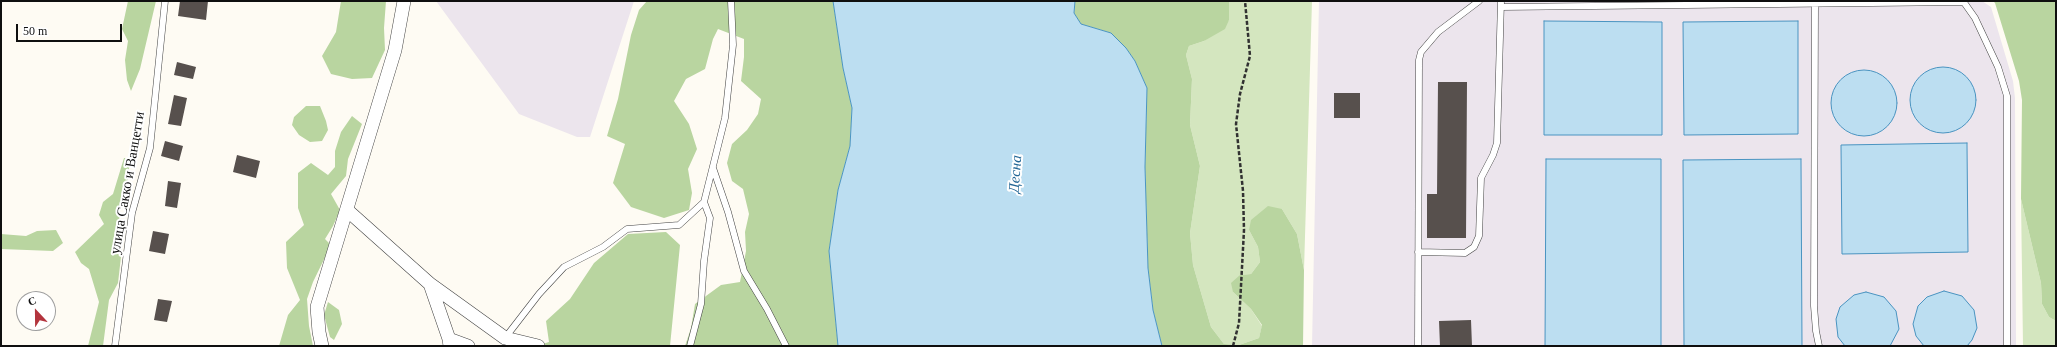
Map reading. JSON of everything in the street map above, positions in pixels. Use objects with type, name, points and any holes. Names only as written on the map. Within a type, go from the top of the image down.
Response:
[{"type":"street","points":[[322,346],[318,332],[317,307],[395,50],[404,1]]},
{"type":"street","points":[[347,210],[430,284],[501,342],[538,346]]},
{"type":"street","points":[[430,284],[449,342],[468,346]]},
{"type":"lane","name":"улица Сакко и Ванцетти","points":[[115,346],[132,213],[150,148],[165,1]]},
{"type":"lane","points":[[501,342],[539,294],[564,267],[603,247],[627,230],[679,225],[704,202],[725,118],[733,44],[731,1]]},
{"type":"lane","points":[[1418,346],[1419,60],[1421,52],[1438,32],[1479,1]]},
{"type":"lane","points":[[1418,252],[1465,253],[1474,247],[1480,236],[1481,178],[1493,155],[1497,143],[1501,4],[1815,4],[1963,1],[1975,18],[1998,67],[2007,96],[2007,346]]},
{"type":"lane","points":[[1815,4],[1814,306],[1816,331],[1820,346]]},
{"type":"lane","points":[[713,168],[728,212],[744,271],[767,309],[786,346]]},
{"type":"lane","points":[[690,346],[701,304],[704,261],[710,218],[704,202]]},
{"type":"path","points":[[1233,346],[1240,324],[1244,230],[1243,191],[1236,124],[1240,94],[1250,56],[1245,1]]},
{"type":"shaded area","points":[[436,1],[634,1],[590,137],[577,137],[519,114]]},
{"type":"shaded area","points":[[1319,1],[1982,1],[1991,7],[2013,81],[2015,98],[2016,346],[1312,346]]},
{"type":"green space","points":[[128,1],[156,1],[140,69],[131,91],[127,80],[125,60],[128,41],[122,29]]},
{"type":"green space","points":[[341,1],[386,1],[384,28],[385,50],[372,78],[352,79],[331,74],[322,56],[336,32]]},
{"type":"green space","points":[[647,1],[833,1],[843,68],[852,108],[850,146],[838,190],[829,251],[838,346],[685,346],[691,328],[695,304],[721,285],[740,282],[746,251],[745,232],[749,214],[743,189],[732,181],[727,163],[732,144],[747,130],[758,114],[761,99],[741,81],[744,57],[744,39],[718,29],[713,39],[705,69],[686,79],[674,101],[689,124],[697,149],[688,169],[692,193],[689,210],[664,218],[631,207],[613,183],[625,144],[607,136],[618,99],[631,35],[639,10]]},
{"type":"green space","points":[[1075,1],[1229,1],[1229,20],[1225,29],[1204,41],[1189,46],[1186,55],[1192,79],[1190,125],[1200,166],[1190,233],[1193,265],[1211,327],[1224,344],[1239,345],[1259,338],[1262,325],[1251,309],[1233,292],[1231,283],[1240,275],[1251,274],[1260,262],[1258,247],[1249,230],[1251,220],[1268,206],[1282,209],[1297,234],[1304,270],[1303,346],[1162,346],[1153,310],[1148,268],[1145,167],[1147,88],[1135,61],[1126,48],[1111,33],[1081,24],[1074,13]]},
{"type":"green space","points":[[1229,1],[1312,1],[1304,270],[1297,234],[1282,209],[1249,230],[1258,247],[1260,262],[1251,274],[1240,275],[1233,292],[1251,309],[1262,326],[1259,338],[1239,345],[1224,344],[1211,327],[1193,265],[1190,233],[1200,166],[1190,125],[1192,79],[1186,55],[1189,46],[1204,41],[1229,20]]},
{"type":"green space","points":[[1993,1],[2056,1],[2056,321],[2049,317],[2042,304],[2041,283],[2021,199],[2022,100],[2019,81],[1995,3]]},
{"type":"green space","points":[[306,106],[320,106],[328,130],[322,141],[310,142],[299,135],[292,125],[294,117]]},
{"type":"green space","points":[[352,116],[362,124],[348,159],[346,176],[331,194],[340,210],[325,239],[331,245],[313,282],[307,299],[309,326],[313,346],[279,346],[288,315],[300,300],[287,268],[286,242],[304,225],[298,208],[298,173],[311,163],[328,175],[335,167],[335,151],[341,132]]},
{"type":"green space","points":[[124,158],[130,158],[126,199],[120,207],[119,224],[122,248],[118,283],[109,300],[103,346],[88,346],[99,302],[89,269],[81,263],[75,252],[104,224],[99,215],[103,202],[113,194]]},
{"type":"green space","points":[[2021,199],[2041,283],[2042,304],[2049,317],[2056,321],[2056,346],[2023,346]]},
{"type":"green space","points":[[56,230],[63,243],[53,251],[1,249],[1,234],[26,236],[37,231]]},
{"type":"green space","points":[[666,232],[680,245],[670,346],[536,346],[549,342],[546,321],[570,299],[594,263],[628,234]]},
{"type":"green space","points":[[328,302],[339,310],[342,324],[334,340],[330,337],[324,315]]},
{"type":"water","name":"Десна","points":[[833,1],[1075,1],[1074,13],[1081,24],[1111,33],[1126,48],[1135,61],[1147,88],[1145,167],[1148,268],[1153,310],[1162,346],[838,346],[829,251],[838,190],[850,146],[852,108],[843,68]]},
{"type":"water","points":[[1544,21],[1662,22],[1662,135],[1544,135]]},
{"type":"water","points":[[1798,21],[1798,134],[1684,135],[1683,22]]},
{"type":"water","points":[[1943,67],[1955,70],[1966,77],[1973,88],[1976,100],[1973,112],[1966,123],[1955,130],[1943,133],[1931,130],[1920,123],[1913,112],[1910,100],[1913,88],[1920,77],[1931,70]]},
{"type":"water","points":[[1864,70],[1876,73],[1887,80],[1894,91],[1897,103],[1894,115],[1887,126],[1876,133],[1864,136],[1852,133],[1841,126],[1834,115],[1831,103],[1834,91],[1841,80],[1852,73]]},
{"type":"water","points":[[1967,143],[1968,252],[1842,254],[1841,145]]},
{"type":"water","points":[[1546,159],[1661,159],[1661,346],[1545,346]]},
{"type":"water","points":[[1801,159],[1802,346],[1684,346],[1683,160]]},
{"type":"water","points":[[1944,291],[1962,296],[1974,310],[1977,328],[1972,340],[1967,346],[1924,346],[1916,336],[1913,324],[1918,306],[1927,297]]},
{"type":"water","points":[[1866,292],[1884,297],[1896,311],[1899,329],[1890,346],[1845,346],[1838,337],[1836,319],[1840,307],[1854,295]]},
{"type":"building","points":[[180,1],[208,1],[206,20],[178,16]]},
{"type":"building","points":[[177,62],[196,67],[193,79],[174,75]]},
{"type":"building","points":[[1438,82],[1467,82],[1466,238],[1427,238],[1427,194],[1437,194]]},
{"type":"building","points":[[1334,93],[1360,93],[1360,118],[1334,118]]},
{"type":"building","points":[[174,95],[187,98],[181,126],[168,124]]},
{"type":"building","points":[[165,141],[183,146],[179,161],[161,156]]},
{"type":"building","points":[[237,155],[260,161],[256,178],[233,172]]},
{"type":"building","points":[[168,181],[181,183],[177,208],[165,206]]},
{"type":"building","points":[[153,231],[169,234],[165,254],[149,251]]},
{"type":"building","points":[[158,299],[172,301],[167,322],[154,320]]},
{"type":"building","points":[[1471,320],[1472,346],[1440,346],[1439,321]]}]
